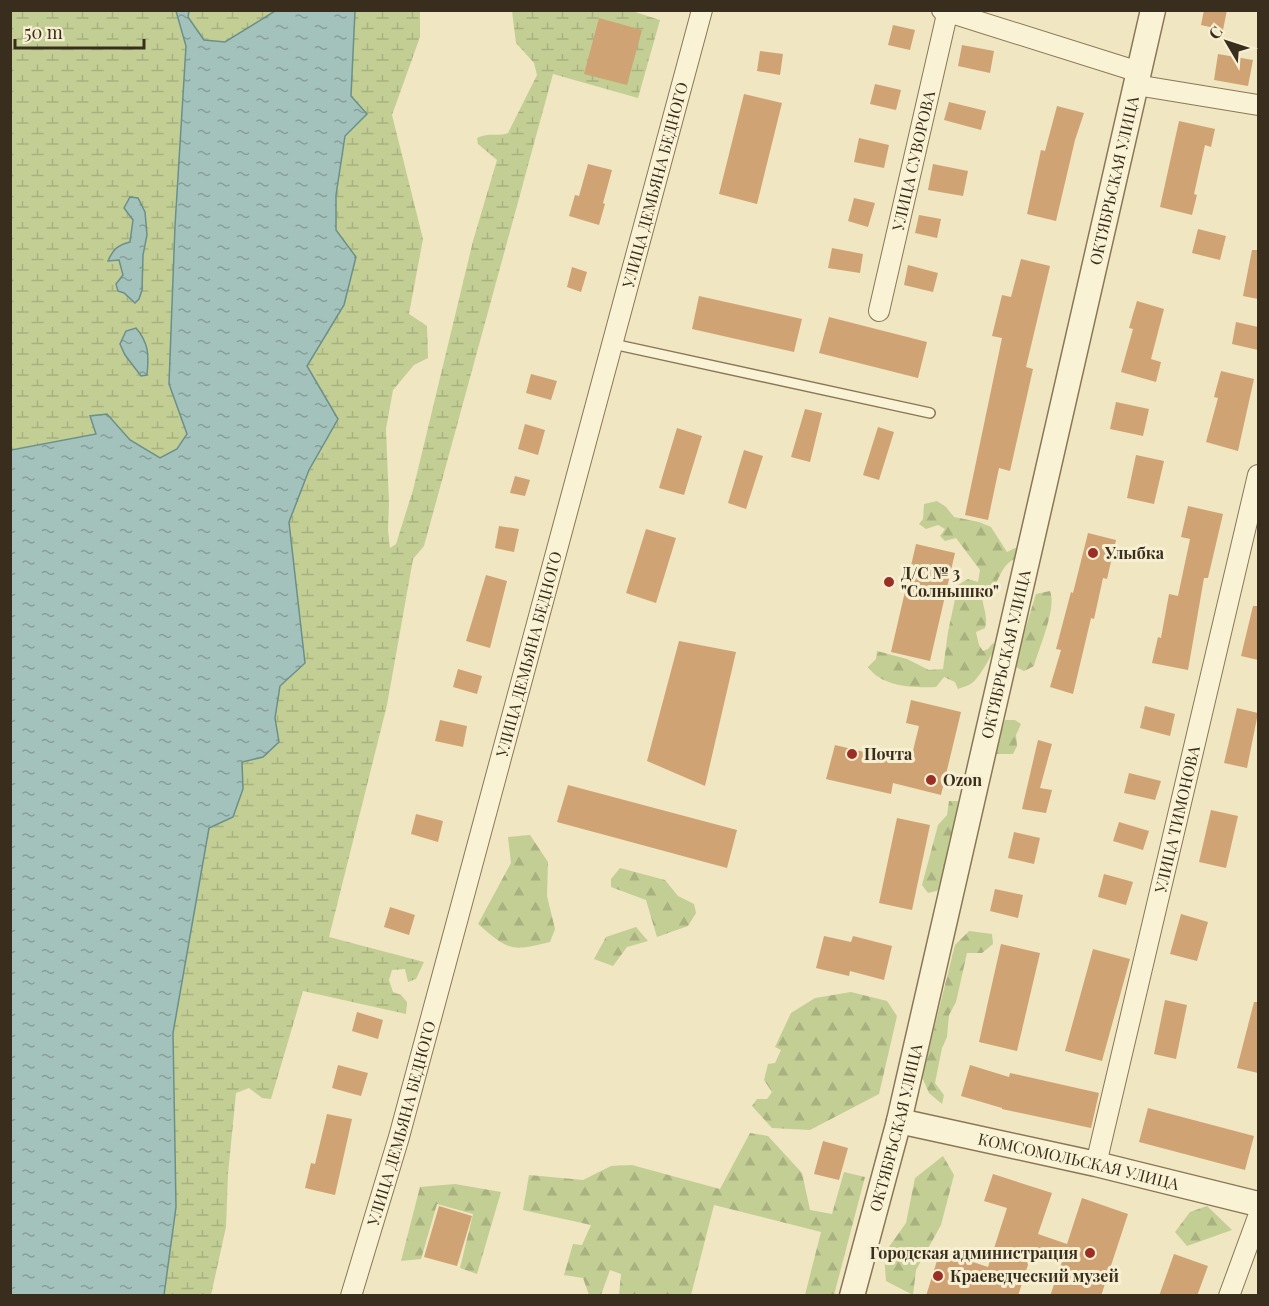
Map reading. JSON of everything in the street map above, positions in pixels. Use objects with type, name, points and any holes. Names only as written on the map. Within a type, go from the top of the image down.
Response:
[{"type":"street","name":"УЛИЦА ДЕМЬЯНА БЕДНОГО","points":[[351,1296],[399,1137],[702,10]]},
{"type":"street","name":"ОКТЯБРЬСКАЯ УЛИЦА","points":[[852,1296],[899,1121],[1153,10]]},
{"type":"street","points":[[946,11],[1137,79],[1258,105]]},
{"type":"street","name":"УЛИЦА СУВОРОВА","points":[[879,311],[946,11]]},
{"type":"street","name":"УЛИЦА ТИМОНОВА","points":[[1096,1164],[1258,475]]},
{"type":"street","name":"КОМСОМОЛЬСКАЯ УЛИЦА","points":[[899,1121],[1096,1164],[1258,1204]]},
{"type":"street","points":[[1229,1296],[1258,1217]]},
{"type":"lane","points":[[613,344],[930,413]]},
{"type":"green space","points":[[11,11],[176,11],[186,46],[169,384],[187,434],[177,449],[160,458],[130,440],[106,414],[90,416],[96,434],[11,450]],"holes":[[[133,220],[147,235],[143,255],[142,290],[118,291],[116,285],[123,275],[119,260],[109,261],[112,253],[119,246],[130,242]]]},
{"type":"green space","points":[[189,11],[275,11],[225,42],[204,40],[188,17]]},
{"type":"green space","points":[[355,11],[420,11],[420,37],[392,115],[423,239],[409,314],[427,326],[428,358],[414,365],[393,390],[386,429],[390,548],[396,544],[413,490],[473,241],[497,160],[478,144],[477,138],[508,133],[537,75],[534,63],[516,43],[512,11],[632,11],[660,20],[638,98],[553,74],[424,546],[413,559],[387,705],[329,937],[424,962],[416,979],[408,982],[405,969],[392,970],[389,980],[393,992],[401,995],[407,1002],[406,1014],[303,991],[271,1099],[262,1098],[249,1088],[236,1093],[228,1174],[226,1227],[211,1295],[164,1296],[176,1207],[173,1033],[209,828],[233,817],[243,789],[242,762],[263,757],[279,742],[275,718],[280,686],[305,663],[289,522],[309,470],[338,419],[307,366],[344,305],[356,257],[336,230],[336,195],[345,136],[366,114],[351,97]]},
{"type":"green space","points":[[937,501],[954,517],[991,527],[1007,552],[1021,548],[1020,557],[1010,561],[994,588],[982,591],[986,623],[985,628],[976,632],[979,645],[983,651],[993,643],[998,648],[998,653],[991,655],[974,681],[958,689],[955,682],[944,677],[936,687],[899,685],[881,679],[868,667],[876,659],[877,651],[907,659],[929,670],[943,669],[958,585],[968,579],[978,582],[980,570],[956,538],[945,541],[940,536],[945,529],[938,525],[926,529],[919,524],[923,519],[924,504]]},
{"type":"green space","points":[[1050,591],[1052,598],[1049,617],[1034,666],[1024,671],[1014,666],[1036,594]]},
{"type":"green space","points":[[1005,720],[1015,720],[1021,724],[1016,735],[1017,746],[1013,754],[994,754]]},
{"type":"green space","points":[[949,801],[958,801],[963,808],[961,820],[954,824],[940,890],[928,893],[922,885],[938,825],[947,815]]},
{"type":"green space","points":[[530,835],[548,862],[547,896],[555,929],[550,942],[518,948],[504,944],[478,924],[511,863],[508,837]]},
{"type":"green space","points":[[620,868],[665,880],[678,896],[694,904],[696,913],[688,926],[657,937],[646,900],[611,887],[611,879]]},
{"type":"green space","points":[[636,927],[648,941],[627,947],[613,966],[594,959],[606,937]]},
{"type":"green space","points":[[969,931],[992,934],[993,944],[982,953],[967,953],[956,1002],[949,1015],[947,1037],[942,1048],[935,1083],[944,1095],[942,1104],[929,1093],[922,1077],[955,945]]},
{"type":"green space","points":[[851,992],[887,1001],[897,1016],[879,1094],[810,1130],[772,1128],[752,1106],[757,1099],[767,1099],[772,1092],[764,1080],[768,1064],[775,1063],[781,1050],[775,1047],[791,1013],[815,998]]},
{"type":"green space","points":[[750,1133],[768,1136],[802,1173],[810,1210],[832,1214],[844,1172],[865,1177],[834,1295],[805,1295],[821,1232],[714,1205],[691,1295],[619,1295],[621,1274],[610,1270],[601,1295],[589,1295],[583,1278],[564,1275],[573,1244],[582,1245],[591,1225],[523,1210],[529,1175],[583,1180],[611,1166],[632,1165],[720,1189]]},
{"type":"green space","points":[[943,1156],[954,1175],[941,1225],[916,1270],[913,1295],[886,1281],[884,1254],[906,1223],[915,1178]]},
{"type":"green space","points":[[455,1184],[501,1192],[477,1274],[460,1268],[473,1214],[437,1204],[421,1259],[401,1261],[420,1187]]},
{"type":"green space","points":[[1207,1206],[1232,1230],[1187,1246],[1175,1232],[1190,1212]]},
{"type":"water","points":[[176,11],[189,11],[188,17],[204,40],[225,42],[275,11],[355,11],[351,96],[367,114],[345,136],[336,195],[336,230],[356,257],[344,305],[307,366],[338,419],[309,470],[289,522],[305,663],[280,686],[275,718],[279,742],[263,757],[242,762],[243,789],[233,817],[209,828],[173,1033],[176,1207],[164,1295],[11,1295],[11,450],[96,434],[90,416],[107,414],[130,440],[160,458],[177,449],[187,434],[169,384],[175,226],[186,46]]},
{"type":"water","points":[[130,197],[138,198],[145,212],[147,235],[143,255],[142,290],[135,303],[124,293],[118,291],[116,284],[123,275],[119,260],[108,261],[116,248],[130,242],[133,220],[124,208]]},
{"type":"water","points":[[136,328],[147,350],[147,375],[141,376],[125,355],[120,344],[126,331]]},
{"type":"building","points":[[1204,10],[1227,10],[1223,30],[1201,25]]},
{"type":"building","points":[[599,18],[642,30],[627,85],[584,74]]},
{"type":"building","points":[[893,25],[915,30],[910,50],[888,45]]},
{"type":"building","points":[[962,45],[994,51],[990,73],[958,66]]},
{"type":"building","points":[[760,51],[783,54],[780,75],[757,71]]},
{"type":"building","points":[[1218,54],[1253,60],[1248,86],[1214,80]]},
{"type":"building","points":[[875,84],[901,90],[896,110],[870,104]]},
{"type":"building","points":[[744,94],[782,103],[757,204],[719,194]]},
{"type":"building","points":[[949,102],[986,111],[981,130],[944,120]]},
{"type":"building","points":[[1057,106],[1084,113],[1075,140],[1056,221],[1027,214],[1041,150],[1045,151]]},
{"type":"building","points":[[1179,121],[1215,129],[1211,147],[1205,145],[1194,194],[1197,195],[1192,215],[1160,207]]},
{"type":"building","points":[[859,138],[889,145],[884,168],[854,162]]},
{"type":"building","points":[[588,164],[612,170],[599,225],[569,216],[575,195],[579,196]]},
{"type":"building","points":[[933,164],[968,171],[963,196],[928,190]]},
{"type":"building","points":[[854,198],[875,203],[868,227],[848,221]]},
{"type":"building","points":[[919,215],[941,219],[937,238],[915,233]]},
{"type":"building","points":[[1198,229],[1226,236],[1220,260],[1192,253]]},
{"type":"building","points":[[832,248],[863,254],[860,273],[828,268]]},
{"type":"building","points":[[1252,250],[1258,250],[1258,299],[1243,296]]},
{"type":"building","points":[[1021,259],[1050,266],[1026,367],[1033,369],[1010,471],[999,468],[988,520],[965,515],[1002,338],[992,336],[1002,295],[1011,297]]},
{"type":"building","points":[[908,265],[938,273],[933,292],[904,285]]},
{"type":"building","points":[[572,267],[587,272],[581,292],[567,287]]},
{"type":"building","points":[[699,296],[802,319],[794,352],[692,329]]},
{"type":"building","points":[[1137,301],[1164,309],[1151,359],[1161,362],[1156,382],[1121,372],[1133,329],[1129,328]]},
{"type":"building","points":[[829,317],[927,342],[918,378],[819,353]]},
{"type":"building","points":[[1236,322],[1258,327],[1258,350],[1232,344]]},
{"type":"building","points":[[1221,371],[1254,379],[1238,451],[1206,442],[1218,398],[1214,397]]},
{"type":"building","points":[[531,374],[557,381],[551,400],[526,393]]},
{"type":"building","points":[[1116,402],[1149,409],[1143,436],[1110,429]]},
{"type":"building","points":[[805,409],[822,413],[810,462],[791,457]]},
{"type":"building","points":[[525,424],[545,430],[538,455],[518,449]]},
{"type":"building","points":[[878,427],[894,432],[879,480],[863,475]]},
{"type":"building","points":[[677,428],[702,436],[684,495],[659,488]]},
{"type":"building","points":[[744,450],[763,456],[746,509],[728,503]]},
{"type":"building","points":[[1136,455],[1164,461],[1154,504],[1127,498]]},
{"type":"building","points":[[515,476],[530,480],[525,496],[510,493]]},
{"type":"building","points":[[1188,506],[1223,514],[1208,578],[1204,578],[1188,670],[1152,663],[1158,637],[1161,638],[1169,594],[1178,596],[1190,539],[1181,537]]},
{"type":"building","points":[[499,526],[519,529],[514,552],[495,548]]},
{"type":"building","points":[[646,529],[676,538],[656,603],[626,593]]},
{"type":"building","points":[[1088,533],[1116,540],[1107,579],[1103,578],[1094,619],[1091,618],[1073,694],[1050,687],[1061,650],[1056,649]]},
{"type":"building","points":[[916,544],[955,553],[930,661],[891,652]]},
{"type":"building","points":[[486,575],[507,581],[490,648],[466,641]]},
{"type":"building","points":[[1253,606],[1258,606],[1258,660],[1241,656]]},
{"type":"building","points":[[679,641],[736,652],[705,786],[647,761]]},
{"type":"building","points":[[458,669],[482,676],[477,694],[453,687]]},
{"type":"building","name":"Почта","points":[[911,700],[961,712],[941,795],[893,783],[891,794],[826,779],[835,745],[910,763],[919,726],[906,723]]},
{"type":"building","points":[[1145,706],[1175,714],[1170,736],[1140,728]]},
{"type":"building","points":[[1237,708],[1258,713],[1247,768],[1224,763]]},
{"type":"building","points":[[440,720],[467,726],[463,747],[435,741]]},
{"type":"building","points":[[1038,740],[1052,744],[1040,788],[1052,790],[1046,813],[1022,809]]},
{"type":"building","points":[[1129,773],[1161,781],[1155,800],[1124,793]]},
{"type":"building","points":[[568,785],[737,830],[727,868],[557,822]]},
{"type":"building","points":[[1211,810],[1238,816],[1226,868],[1199,862]]},
{"type":"building","points":[[416,814],[443,821],[438,842],[411,834]]},
{"type":"building","points":[[897,818],[930,825],[912,910],[879,903]]},
{"type":"building","points":[[1119,822],[1149,831],[1143,850],[1113,841]]},
{"type":"building","points":[[1014,832],[1040,838],[1034,864],[1008,858]]},
{"type":"building","points":[[1104,874],[1133,882],[1126,905],[1098,897]]},
{"type":"building","points":[[995,889],[1023,895],[1018,918],[990,911]]},
{"type":"building","points":[[390,907],[415,915],[409,935],[384,927]]},
{"type":"building","points":[[1181,914],[1208,922],[1197,961],[1170,954]]},
{"type":"building","points":[[824,936],[851,942],[853,936],[892,946],[884,980],[850,971],[849,976],[816,968]]},
{"type":"building","points":[[1001,944],[1040,953],[1017,1051],[979,1042]]},
{"type":"building","points":[[1093,949],[1130,959],[1102,1061],[1065,1051]]},
{"type":"building","points":[[1165,1000],[1187,1005],[1176,1059],[1154,1054]]},
{"type":"building","points":[[1254,1002],[1258,1002],[1258,1073],[1237,1068]]},
{"type":"building","points":[[357,1012],[383,1020],[378,1039],[352,1031]]},
{"type":"building","points":[[338,1065],[368,1073],[361,1096],[332,1088]]},
{"type":"building","points":[[970,1065],[1009,1077],[1010,1073],[1099,1093],[1091,1128],[1002,1109],[961,1096]]},
{"type":"building","points":[[1148,1108],[1254,1136],[1245,1170],[1139,1142]]},
{"type":"building","points":[[327,1114],[352,1119],[335,1195],[305,1188],[311,1163],[315,1164]]},
{"type":"building","points":[[823,1141],[848,1148],[839,1180],[814,1174]]},
{"type":"building","points":[[993,1174],[1052,1193],[1038,1234],[1067,1244],[1082,1198],[1128,1214],[1101,1296],[1050,1296],[1062,1262],[1032,1252],[1018,1296],[926,1296],[940,1251],[988,1267],[1007,1208],[984,1201]]},
{"type":"building","points":[[439,1206],[472,1216],[457,1266],[424,1257]]},
{"type":"building","points":[[1174,1254],[1208,1266],[1197,1296],[1159,1296]]},
{"type":"place","name":"Улыбка","points":[[1093,553]]},
{"type":"place","name":"Д/С № 3 \"Солнышко\"","points":[[889,582]]},
{"type":"place","name":"Почта","points":[[852,754]]},
{"type":"place","name":"Ozon","points":[[931,780]]},
{"type":"place","name":"Городская администрация","points":[[1090,1253]]},
{"type":"place","name":"Краеведческий музей","points":[[938,1276]]}]
